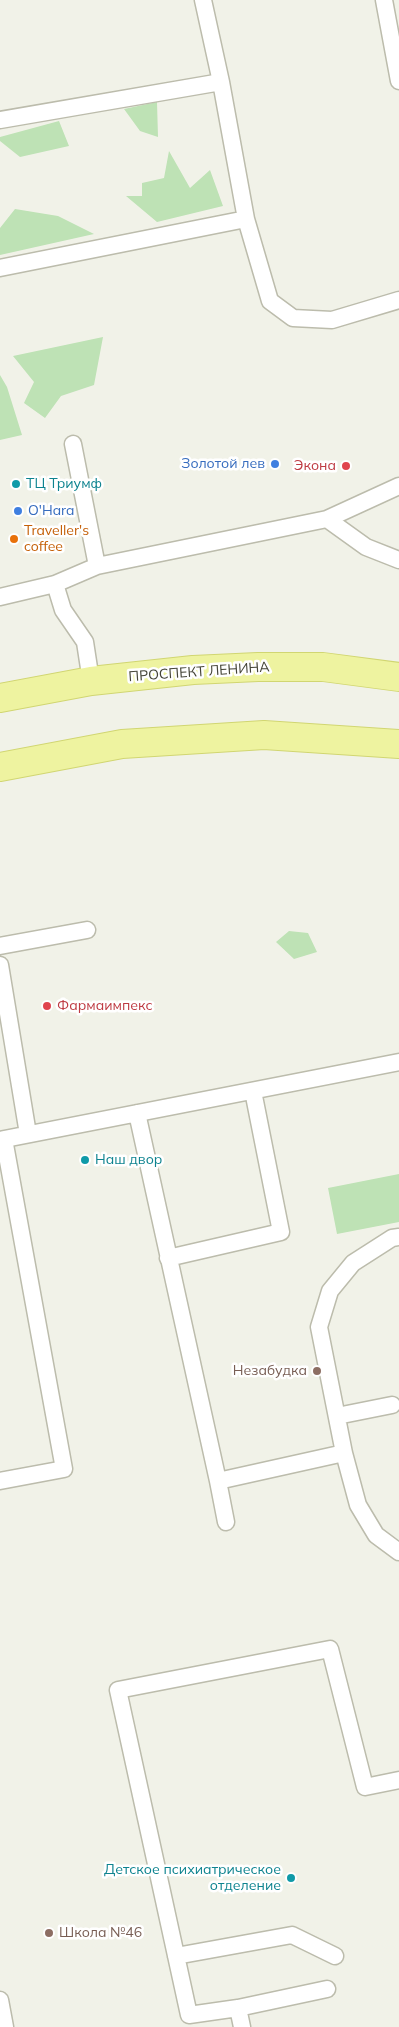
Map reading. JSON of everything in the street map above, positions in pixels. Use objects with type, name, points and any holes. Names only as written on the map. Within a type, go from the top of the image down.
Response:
[{"type":"main road","name":"ПРОСПЕКТ ЛЕНИНА","points":[[0,698],[91,681],[193,670],[258,667],[323,668],[399,678]]},
{"type":"main road","points":[[0,767],[122,744],[264,735],[399,744]]},
{"type":"lane","points":[[203,0],[221,82],[246,219],[270,301],[293,318],[332,320],[399,300]]},
{"type":"lane","points":[[384,0],[399,81]]},
{"type":"lane","points":[[0,120],[221,82]]},
{"type":"lane","points":[[0,268],[246,219]]},
{"type":"lane","points":[[73,444],[98,566]]},
{"type":"lane","points":[[0,597],[55,584],[98,566],[327,519],[399,486]]},
{"type":"lane","points":[[327,519],[366,547],[399,560]]},
{"type":"lane","points":[[55,584],[63,610],[85,642],[91,681]]},
{"type":"lane","points":[[0,946],[87,930]]},
{"type":"lane","points":[[0,966],[28,1134]]},
{"type":"lane","points":[[0,1481],[64,1469],[2,1139],[399,1062]]},
{"type":"lane","points":[[168,1258],[281,1232],[253,1091]]},
{"type":"lane","points":[[137,1113],[226,1522]]},
{"type":"lane","points":[[399,1237],[392,1238],[353,1263],[330,1291],[319,1327],[344,1453],[358,1504],[376,1535],[399,1552]]},
{"type":"lane","points":[[337,1416],[392,1405]]},
{"type":"lane","points":[[218,1481],[344,1453]]},
{"type":"lane","points":[[327,1989],[238,2008],[189,2015],[118,1690],[330,1649],[365,1787],[399,1780]]},
{"type":"lane","points":[[176,1956],[292,1935],[335,1956]]},
{"type":"lane","points":[[0,2000],[5,2027]]},
{"type":"lane","points":[[238,2008],[242,2027]]},
{"type":"green space","points":[[157,102],[158,137],[140,131],[124,109]]},
{"type":"green space","points":[[59,121],[69,146],[20,157],[0,141],[0,137]]},
{"type":"green space","points":[[169,151],[190,188],[210,170],[223,206],[157,222],[126,196],[142,196],[142,183],[164,178]]},
{"type":"green space","points":[[15,209],[58,216],[94,234],[0,255],[0,228]]},
{"type":"green space","points":[[103,337],[94,385],[61,396],[45,418],[24,403],[34,382],[13,356]]},
{"type":"green space","points":[[0,375],[7,387],[22,435],[0,440]]},
{"type":"green space","points":[[289,931],[308,933],[317,952],[294,959],[276,942]]},
{"type":"green space","points":[[399,1174],[399,1222],[337,1234],[328,1188]]},
{"type":"place","name":"Золотой лев","points":[[275,464]]},
{"type":"place","name":"Экона","points":[[346,466]]},
{"type":"place","name":"ТЦ Триумф","points":[[16,484]]},
{"type":"place","name":"O'Hara","points":[[18,511]]},
{"type":"place","name":"Traveller's coffee","points":[[14,539]]},
{"type":"place","name":"Фармаимпекс","points":[[47,1006]]},
{"type":"place","name":"Наш двор","points":[[85,1160]]},
{"type":"place","name":"Незабудка","points":[[317,1371]]},
{"type":"place","name":"Детское психиатрическое отделение","points":[[291,1878]]},
{"type":"place","name":"Школа №46","points":[[49,1933]]}]
